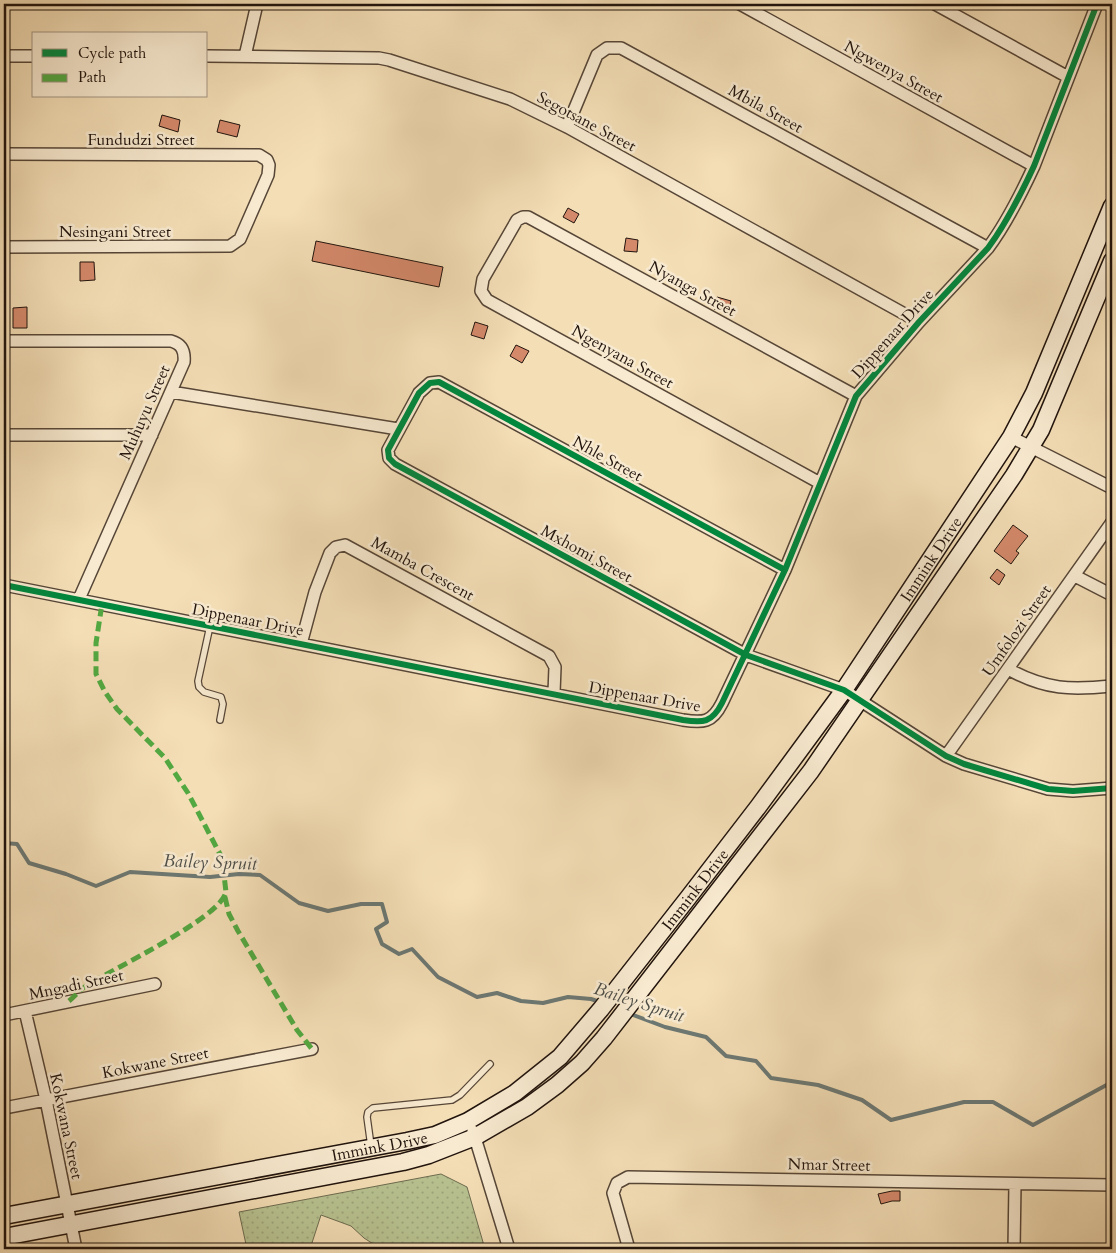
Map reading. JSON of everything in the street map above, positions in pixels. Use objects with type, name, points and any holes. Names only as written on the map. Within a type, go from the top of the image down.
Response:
[{"type":"main road","name":"Immink Drive","points":[[4,1216],[435,1135],[468,1121],[516,1093],[560,1057],[631,970],[758,806],[844,690],[1011,437],[1045,368],[1112,206]]},
{"type":"main road","name":"Immink Drive","points":[[4,1237],[403,1162],[429,1155],[475,1137],[527,1107],[557,1085],[582,1063],[624,1013],[811,771],[982,523],[1041,430],[1112,262]]},
{"type":"street","points":[[245,56],[258,4]]},
{"type":"street","name":"Ngwenya Street","points":[[740,4],[1034,166]]},
{"type":"street","points":[[934,4],[1068,77]]},
{"type":"street","name":"Dippenaar Drive","points":[[4,585],[683,720],[705,721],[711,718],[719,708],[746,655],[785,570],[856,396],[864,383],[988,248],[1034,166],[1097,4]]},
{"type":"street","name":"Mbila Street","points":[[567,127],[597,54],[612,46],[621,48],[988,248]]},
{"type":"street","points":[[4,56],[32,56]]},
{"type":"street","name":"Segotsane Street","points":[[208,56],[376,58],[390,60],[510,99],[567,127],[919,322]]},
{"type":"street","name":"Fundudzi Street","points":[[4,154],[259,155],[267,160],[268,175],[240,238],[226,247]]},
{"type":"street","name":"Nyanga Street","points":[[515,222],[520,218],[528,217],[856,396]]},
{"type":"street","name":"Ngenyana Street","points":[[515,222],[481,284],[481,291],[487,300],[820,483]]},
{"type":"street","name":"Nesingani Street","points":[[4,247],[226,247]]},
{"type":"street","name":"Muhuyu Street","points":[[4,341],[173,341],[182,348],[184,358],[79,599]]},
{"type":"street","name":"Nhle Street","points":[[419,392],[430,383],[444,384],[785,570]]},
{"type":"street","points":[[170,392],[398,429]]},
{"type":"street","name":"Mxhomi Street","points":[[419,392],[388,450],[389,458],[395,464],[746,655],[844,690],[946,756],[964,764],[1048,789],[1073,791],[1112,788]]},
{"type":"street","points":[[4,435],[152,435]]},
{"type":"street","points":[[1011,437],[1112,488]]},
{"type":"street","name":"Umfolozi Street","points":[[946,756],[1112,522]]},
{"type":"street","name":"Mamba Crescent","points":[[301,644],[315,592],[330,552],[336,547],[345,545],[548,656],[555,667],[554,693]]},
{"type":"street","points":[[1075,576],[1112,595]]},
{"type":"street","points":[[1008,669],[1040,683],[1067,689],[1112,686]]},
{"type":"street","name":"Mngadi Street","points":[[4,1014],[154,984]]},
{"type":"street","name":"Kokwana Street","points":[[25,1011],[46,1100],[76,1249]]},
{"type":"street","name":"Kokwane Street","points":[[4,1108],[312,1049]]},
{"type":"street","points":[[468,1121],[475,1137],[509,1249]]},
{"type":"street","name":"Nmar Street","points":[[629,1249],[613,1194],[617,1183],[628,1178],[1112,1186]]},
{"type":"street","points":[[1014,1249],[1015,1184]]},
{"type":"lane","points":[[210,626],[198,681],[199,687],[204,692],[221,696],[223,704],[220,720]]},
{"type":"lane","points":[[372,1148],[367,1116],[368,1112],[373,1108],[452,1100],[460,1095],[490,1064]]},
{"type":"green space","points":[[441,1174],[467,1187],[485,1249],[381,1249],[364,1238],[351,1226],[321,1215],[310,1249],[247,1249],[239,1212]]},
{"type":"building","points":[[162,115],[180,120],[178,132],[159,126]]},
{"type":"building","points":[[220,120],[240,125],[237,137],[217,132]]},
{"type":"building","points":[[568,208],[579,214],[574,223],[563,217]]},
{"type":"building","points":[[626,238],[638,240],[637,252],[624,251]]},
{"type":"building","points":[[316,241],[443,267],[439,287],[312,261]]},
{"type":"building","points":[[80,262],[94,262],[95,280],[80,281]]},
{"type":"building","points":[[717,297],[731,301],[728,313],[714,309]]},
{"type":"building","points":[[27,307],[27,328],[13,328],[13,308]]},
{"type":"building","points":[[475,322],[488,326],[484,339],[471,335]]},
{"type":"building","points":[[516,345],[529,351],[522,363],[510,356]]},
{"type":"building","points":[[1013,525],[1028,536],[1016,551],[1019,553],[1011,564],[994,551]]},
{"type":"building","points":[[997,569],[1005,575],[999,585],[990,578]]},
{"type":"building","points":[[900,1191],[900,1201],[881,1204],[878,1194]]},
{"type":"waterway","name":"Bailey Spruit","points":[[4,843],[17,844],[29,863],[66,874],[96,886],[130,872],[210,877],[239,874],[260,875],[299,903],[328,911],[361,904],[382,904],[387,922],[376,929],[382,944],[399,954],[412,949],[438,977],[477,997],[497,993],[521,1001],[543,1003],[568,997],[591,999],[600,1002]]},
{"type":"waterway","name":"Bailey Spruit","points":[[628,1013],[665,1027],[706,1037],[726,1056],[756,1061],[771,1078],[818,1085],[862,1100],[891,1120],[964,1102],[993,1102],[1033,1125],[1112,1082]]},
{"type":"marked path","points":[[69,1001],[83,988],[186,929],[220,903],[226,892],[222,858],[188,793],[165,758],[117,709],[105,692],[96,674],[96,643],[102,604]]},
{"type":"marked path","points":[[225,897],[229,914],[238,931],[297,1030],[312,1049]]},
{"type":"cycle path","points":[[4,585],[683,720],[701,721],[711,718],[722,703],[785,570],[856,396],[919,322],[988,248],[1001,229],[1034,166],[1097,4]]},
{"type":"cycle path","points":[[785,570],[439,382],[430,383],[419,393],[388,450],[389,458],[395,464],[746,655],[844,690],[946,756],[964,764],[1048,789],[1073,791],[1112,788]]}]
